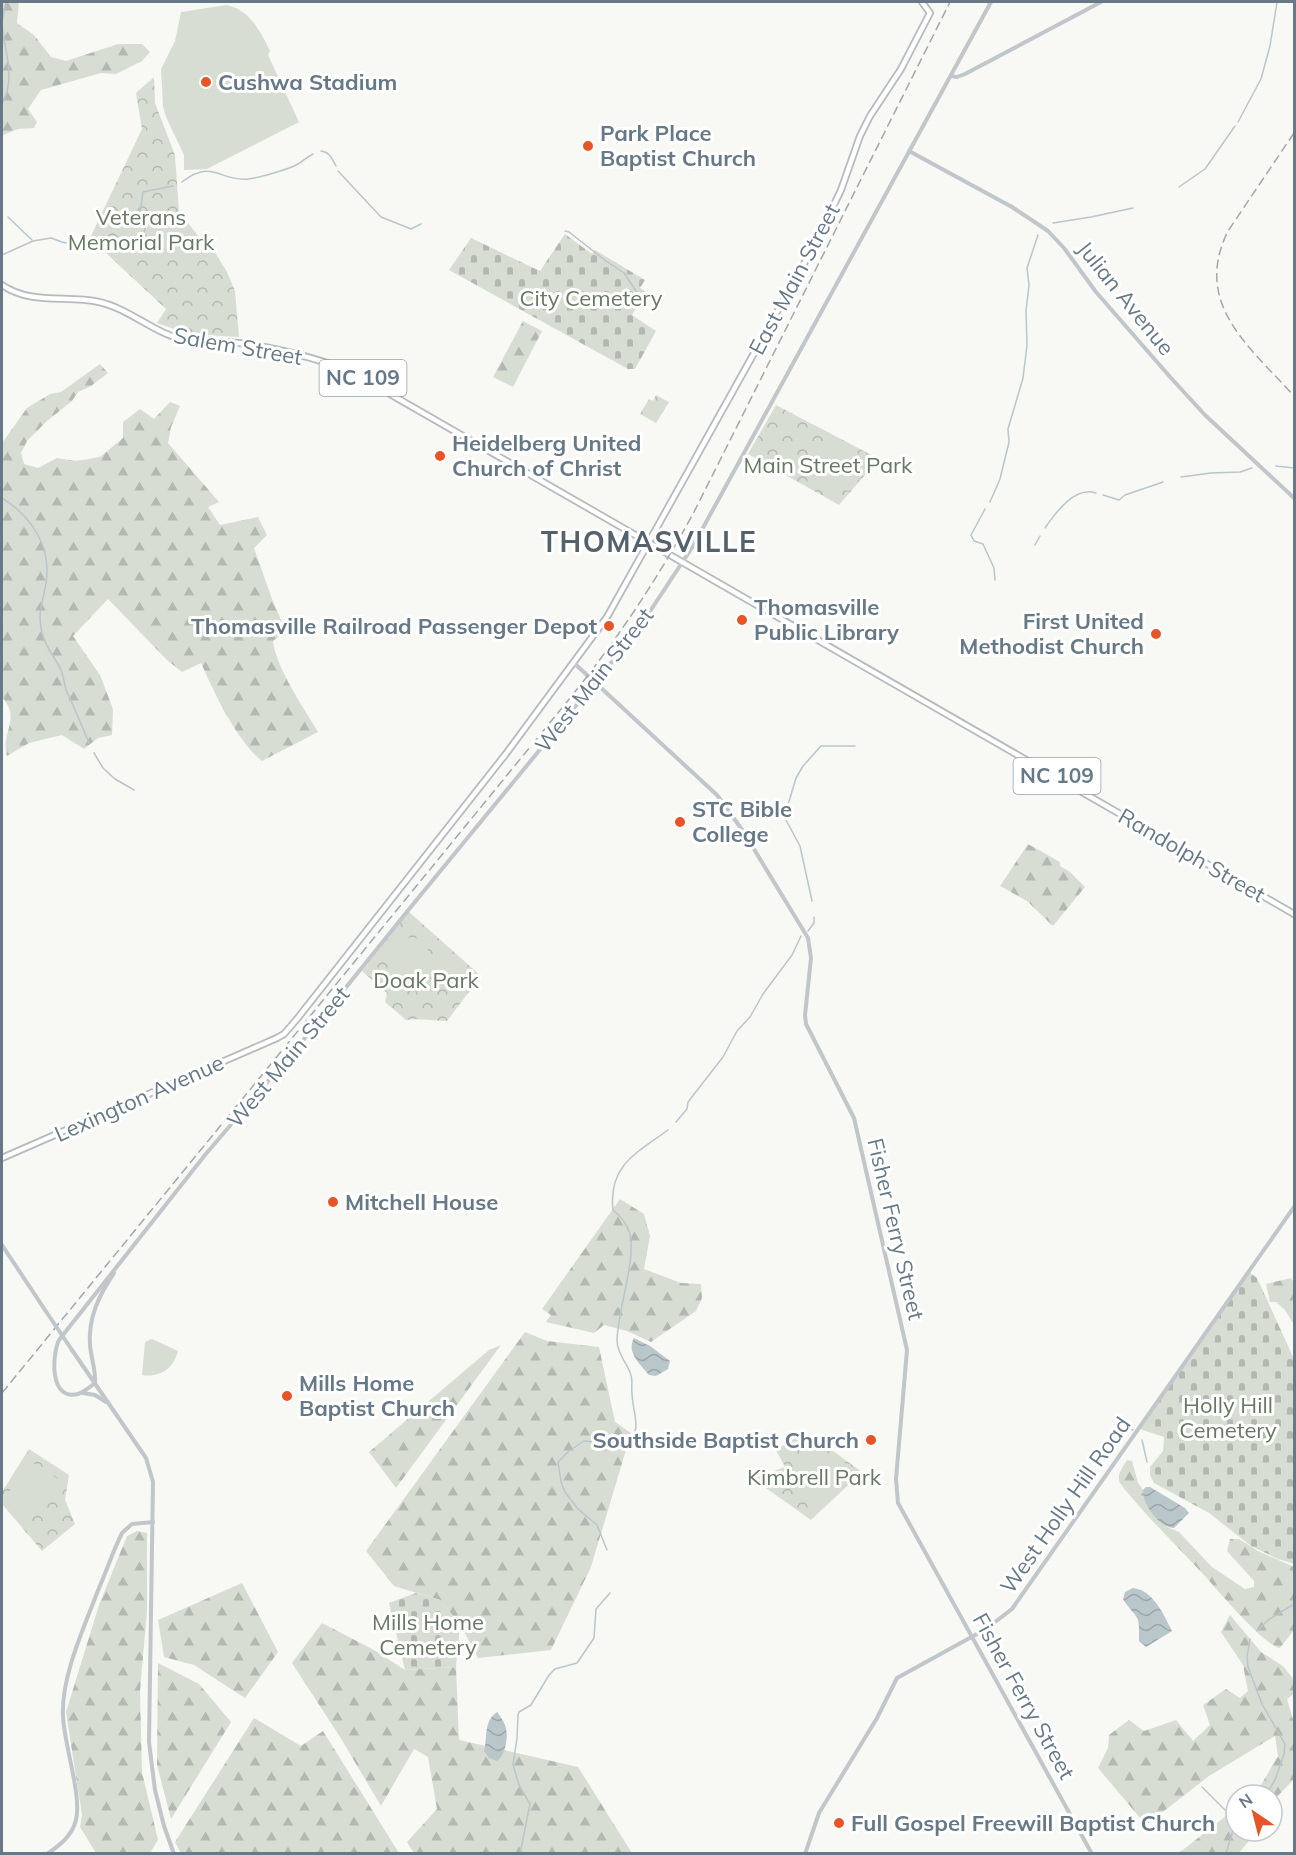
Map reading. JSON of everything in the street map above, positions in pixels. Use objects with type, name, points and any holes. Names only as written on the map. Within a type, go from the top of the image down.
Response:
[{"type":"main road","name":"East Main Street","points":[[649,542],[816,242],[841,190],[860,136],[870,116],[901,69],[930,13],[922,2]]},
{"type":"main road","name":"Salem Street","points":[[2,285],[27,297],[99,302],[128,313],[166,334],[187,340],[246,344],[336,366],[357,375],[443,423],[684,562]]},
{"type":"main road","name":"West Main Street","points":[[277,1038],[284,1034],[297,1019],[506,755],[607,616],[649,542]]},
{"type":"main road","name":"Randolph Street","points":[[684,562],[1294,914]]},
{"type":"main road","name":"Lexington Avenue","points":[[2,1158],[277,1038]]},
{"type":"street","name":"East Main Street","points":[[684,562],[991,2]]},
{"type":"street","points":[[951,76],[957,77],[965,74],[1101,2]]},
{"type":"street","name":"Julian Avenue","points":[[909,151],[1012,207],[1048,231],[1064,248],[1096,292],[1171,378],[1206,415],[1294,498]]},
{"type":"street","name":"West Main Street","points":[[109,1403],[95,1395],[82,1392],[68,1393],[59,1386],[53,1368],[58,1340],[205,1155],[310,1032],[594,683],[643,622],[684,562]]},
{"type":"street","name":"Fisher Ferry Street","points":[[574,663],[717,795],[743,831],[808,938],[811,958],[806,1024],[854,1118],[907,1350],[896,1479],[898,1503],[1092,1854]]},
{"type":"street","name":"West Holly Hill Road","points":[[805,1854],[819,1813],[872,1726],[897,1678],[1002,1618],[1028,1588],[1294,1207]]},
{"type":"street","points":[[2,1245],[146,1458],[153,1482],[149,1742],[155,1790],[174,1854]]},
{"type":"street","points":[[95,1383],[90,1343],[94,1311],[105,1286],[130,1250]]},
{"type":"street","points":[[82,1392],[95,1383]]},
{"type":"street","points":[[47,1854],[69,1836],[77,1815],[63,1719],[71,1668],[86,1623],[122,1533],[132,1524],[153,1522]]},
{"type":"green space","points":[[2,2],[19,2],[17,23],[34,35],[51,57],[66,61],[118,44],[142,44],[150,52],[142,61],[116,74],[101,73],[41,90],[28,109],[37,122],[34,128],[18,129],[2,137]]},
{"type":"green space","name":"Cushwa Stadium","points":[[227,5],[249,17],[258,29],[270,51],[268,55],[299,122],[207,169],[184,170],[184,155],[163,106],[161,69],[175,41],[181,12]]},
{"type":"green space","name":"Veterans Memorial Park","points":[[154,77],[155,103],[175,155],[179,212],[216,254],[227,272],[235,291],[239,337],[188,334],[157,323],[166,309],[90,238],[142,129],[136,93]]},
{"type":"green space","name":"City Cemetery","points":[[565,234],[592,254],[595,250],[645,280],[640,288],[646,292],[632,315],[656,331],[635,369],[628,369],[449,270],[471,238],[540,271]]},
{"type":"green space","points":[[523,321],[542,331],[513,387],[493,377]]},
{"type":"green space","points":[[100,364],[108,373],[91,386],[78,392],[72,401],[27,441],[21,453],[24,464],[38,468],[57,458],[76,461],[100,457],[123,438],[123,422],[140,409],[154,419],[170,402],[180,406],[171,427],[168,443],[219,502],[208,507],[220,525],[258,517],[267,535],[254,548],[286,631],[273,641],[275,652],[291,688],[318,732],[262,761],[252,752],[235,729],[201,663],[182,672],[167,660],[108,599],[73,636],[100,675],[113,709],[112,735],[98,738],[84,749],[62,735],[29,743],[7,756],[6,740],[11,719],[8,705],[2,697],[2,443],[27,408],[50,394],[61,392]]},
{"type":"green space","points":[[656,395],[669,402],[656,423],[640,414],[649,399],[653,401]]},
{"type":"green space","name":"Main Street Park","points":[[776,405],[879,459],[839,505],[748,454]]},
{"type":"green space","points":[[833,441],[874,462],[849,491],[809,483],[813,471],[830,442]]},
{"type":"green space","points":[[1028,844],[1060,862],[1060,866],[1070,872],[1085,887],[1053,926],[1027,901],[1000,886]]},
{"type":"green space","name":"Doak Park","points":[[408,911],[481,976],[447,1021],[406,1020],[385,1002],[387,993],[362,971]]},
{"type":"green space","points":[[413,937],[431,943],[415,977],[409,978],[379,959],[393,944]]},
{"type":"green space","points":[[443,951],[459,966],[447,980],[430,966]]},
{"type":"green space","points":[[620,1199],[644,1214],[650,1236],[644,1269],[681,1283],[701,1284],[702,1298],[696,1311],[651,1342],[627,1331],[604,1325],[594,1333],[546,1322],[551,1315],[542,1309]]},
{"type":"green space","name":"Holly Hill Cemetery","points":[[1249,1272],[1257,1278],[1294,1359],[1294,1564],[1251,1546],[1209,1513],[1154,1483],[1150,1475],[1150,1467],[1163,1451],[1164,1437],[1140,1429]]},
{"type":"green space","points":[[1291,1278],[1294,1283],[1294,1325],[1285,1310],[1276,1302],[1270,1302],[1266,1284]]},
{"type":"green space","points":[[525,1332],[547,1341],[599,1347],[615,1422],[631,1433],[591,1567],[551,1650],[478,1658],[460,1624],[440,1600],[394,1586],[366,1551]]},
{"type":"green space","points":[[152,1339],[178,1351],[170,1367],[155,1375],[142,1375],[145,1342]]},
{"type":"green space","points":[[501,1345],[396,1488],[369,1452],[489,1350]]},
{"type":"green space","name":"Kimbrell Park","points":[[799,1436],[833,1451],[862,1472],[811,1520],[753,1479],[785,1467],[776,1450]]},
{"type":"green space","points":[[811,1445],[852,1467],[852,1472],[818,1512],[801,1495],[792,1474],[797,1458]]},
{"type":"green space","points":[[29,1449],[69,1475],[65,1500],[75,1524],[42,1551],[2,1504],[2,1492]]},
{"type":"green space","points":[[1127,1460],[1132,1461],[1143,1493],[1167,1527],[1179,1532],[1212,1567],[1245,1589],[1254,1587],[1254,1581],[1227,1551],[1230,1539],[1239,1539],[1258,1551],[1294,1567],[1294,1630],[1280,1648],[1272,1645],[1240,1616],[1124,1488],[1119,1477]]},
{"type":"green space","points":[[28,1462],[36,1464],[58,1479],[60,1489],[52,1498],[25,1512],[15,1506],[10,1492],[13,1482]]},
{"type":"green space","points":[[137,1531],[147,1533],[147,1611],[140,1691],[142,1772],[158,1840],[150,1853],[96,1853],[80,1827],[82,1815],[66,1712],[99,1605],[127,1536]]},
{"type":"green space","points":[[242,1583],[278,1652],[245,1698],[194,1665],[164,1657],[158,1620]]},
{"type":"green space","name":"Mills Home Cemetery","points":[[416,1593],[440,1600],[460,1624],[456,1667],[405,1670],[389,1603]]},
{"type":"green space","points":[[1230,1615],[1261,1652],[1283,1666],[1294,1680],[1294,1694],[1287,1699],[1294,1723],[1294,1779],[1284,1790],[1284,1783],[1262,1783],[1278,1756],[1275,1736],[1209,1776],[1146,1825],[1098,1768],[1108,1748],[1109,1735],[1129,1720],[1144,1731],[1176,1720],[1193,1741],[1210,1725],[1203,1705],[1226,1689],[1240,1698],[1248,1691],[1243,1665],[1221,1632]]},
{"type":"green space","points":[[322,1623],[374,1650],[405,1670],[456,1667],[459,1740],[578,1767],[632,1853],[414,1853],[407,1842],[437,1809],[428,1757],[414,1749],[381,1806],[292,1663]]},
{"type":"green space","points":[[158,1663],[199,1684],[231,1722],[171,1819],[157,1765]]},
{"type":"green space","points":[[254,1718],[301,1746],[323,1731],[399,1853],[181,1853],[175,1842]]},
{"type":"green space","points":[[1224,1817],[1224,1843],[1247,1843],[1239,1853],[1179,1853]]},
{"type":"water","points":[[634,1338],[650,1346],[670,1361],[668,1369],[656,1376],[649,1375],[633,1353]]},
{"type":"water","points":[[1150,1487],[1185,1508],[1189,1513],[1174,1528],[1163,1524],[1145,1502],[1143,1490]]},
{"type":"water","points":[[1133,1588],[1152,1598],[1172,1631],[1146,1647],[1139,1641],[1137,1617],[1123,1599],[1125,1592]]},
{"type":"water","points":[[497,1712],[504,1723],[507,1734],[505,1750],[497,1761],[489,1758],[484,1751],[488,1725]]},
{"type":"waterway","points":[[2,22],[6,2]]},
{"type":"waterway","points":[[1238,122],[1261,79],[1270,46],[1277,2]]},
{"type":"waterway","points":[[2,25],[9,75],[2,104]]},
{"type":"waterway","points":[[1179,187],[1205,169],[1235,126]]},
{"type":"waterway","points":[[321,151],[329,154],[336,166]]},
{"type":"waterway","points":[[182,182],[193,175],[209,171],[238,179],[253,178],[294,166],[313,154]]},
{"type":"waterway","points":[[338,171],[381,217],[411,229],[421,224]]},
{"type":"waterway","points":[[2,255],[33,241],[51,238],[108,252],[135,247],[145,229],[140,213],[143,192],[173,186]]},
{"type":"waterway","points":[[1053,223],[1133,208]]},
{"type":"waterway","points":[[8,217],[32,240]]},
{"type":"waterway","points":[[565,231],[624,273],[638,294]]},
{"type":"waterway","points":[[990,502],[1000,479],[1009,442],[1008,429],[1023,378],[1027,345],[1026,311],[1029,285],[1027,268],[1038,235]]},
{"type":"waterway","points":[[1276,466],[1294,468]]},
{"type":"waterway","points":[[1181,477],[1240,472],[1252,468]]},
{"type":"waterway","points":[[1103,495],[1119,500],[1125,495],[1163,482]]},
{"type":"waterway","points":[[1045,528],[1060,508],[1074,497],[1081,493],[1096,493]]},
{"type":"waterway","points":[[2,498],[30,523],[42,545],[47,570],[40,613],[42,633],[45,643],[61,670],[67,692],[89,743]]},
{"type":"waterway","points":[[985,509],[971,535],[974,541],[983,544],[994,568],[995,580]]},
{"type":"waterway","points":[[1035,545],[1040,536]]},
{"type":"waterway","points":[[812,901],[800,846],[786,820],[787,808],[796,778],[803,766],[821,746],[855,746]]},
{"type":"waterway","points":[[94,753],[103,768],[115,779],[134,790]]},
{"type":"waterway","points":[[808,931],[814,923],[814,917]]},
{"type":"waterway","points":[[676,1122],[687,1109],[688,1102],[723,1057],[737,1031],[750,1017],[763,994],[792,955],[801,936]]},
{"type":"waterway","points":[[607,1550],[597,1525],[578,1509],[565,1492],[558,1462],[584,1441],[626,1445],[635,1433],[632,1377],[619,1351],[617,1341],[629,1269],[631,1241],[626,1225],[613,1210],[613,1195],[615,1182],[627,1162],[668,1130]]},
{"type":"waterway","points":[[1128,1427],[1133,1430]]},
{"type":"waterway","points":[[1142,1440],[1147,1462]]},
{"type":"waterway","points":[[520,1854],[530,1804],[519,1785],[513,1765],[519,1712],[531,1705],[555,1669],[577,1663],[594,1638],[596,1609],[610,1593]]},
{"type":"waterway","points":[[1257,1631],[1268,1620],[1294,1604]]},
{"type":"waterway","points":[[1250,1639],[1248,1667],[1262,1704],[1285,1744],[1284,1754],[1273,1783]]},
{"type":"waterway","points":[[1202,1787],[1224,1809]]},
{"type":"waterway","points":[[1226,1854],[1229,1843]]},
{"type":"railway","points":[[2,1393],[566,703],[634,611],[694,512],[950,2]]},
{"type":"railway","points":[[1294,133],[1228,231],[1219,257],[1217,281],[1221,302],[1244,342],[1294,396]]},
{"type":"place","name":"Cushwa Stadium","points":[[206,82]]},
{"type":"place","name":"Park Place Baptist Church","points":[[588,146]]},
{"type":"place","name":"Heidelberg United Church of Christ","points":[[440,456]]},
{"type":"place","name":"Thomasville Public Library","points":[[742,620]]},
{"type":"place","name":"Thomasville Railroad Passenger Depot","points":[[609,626]]},
{"type":"place","name":"First United Methodist Church","points":[[1156,634]]},
{"type":"place","name":"STC Bible College","points":[[680,822]]},
{"type":"place","name":"Mitchell House","points":[[333,1202]]},
{"type":"place","name":"Mills Home Baptist Church","points":[[287,1396]]},
{"type":"place","name":"Southside Baptist Church","points":[[871,1440]]},
{"type":"place","name":"Full Gospel Freewill Baptist Church","points":[[839,1823]]},
{"type":"district","name":"THOMASVILLE","points":[[649,542]]}]
